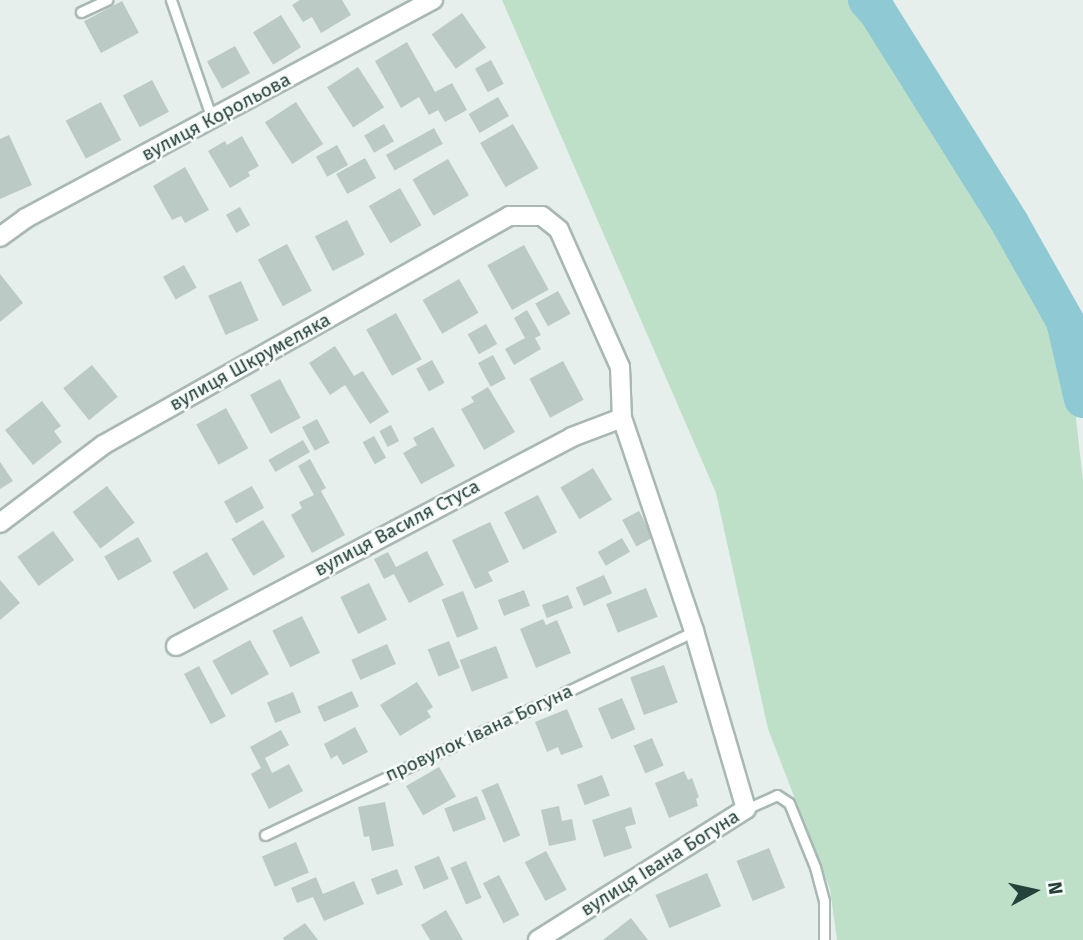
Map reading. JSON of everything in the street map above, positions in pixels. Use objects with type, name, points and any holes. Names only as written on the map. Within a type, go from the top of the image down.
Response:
[{"type":"street","name":"вулиця Корольова","points":[[0,237],[26,218],[433,0]]},
{"type":"street","name":"вулиця Шкрумеляка","points":[[0,523],[103,445],[509,216],[542,216],[559,230],[620,367],[622,418]]},
{"type":"street","points":[[622,418],[694,631],[746,809]]},
{"type":"street","name":"вулиця Василя Стуса","points":[[176,646],[572,437],[622,418]]},
{"type":"street","name":"вулиця Івана Богуна","points":[[538,940],[746,809]]},
{"type":"lane","points":[[81,12],[107,0]]},
{"type":"lane","points":[[171,0],[212,119]]},
{"type":"lane","name":"провулок Івана Богуна","points":[[265,835],[694,631]]},
{"type":"lane","points":[[746,809],[777,795],[789,803],[815,867],[824,901],[824,940]]},
{"type":"green space","points":[[502,0],[856,0],[975,141],[1062,294],[1083,481],[1083,940],[837,940],[830,889],[768,729],[716,493]]},
{"type":"building","points":[[300,0],[342,0],[351,15],[321,33],[312,17],[303,22],[292,5]]},
{"type":"building","points":[[122,1],[139,33],[101,53],[84,21]]},
{"type":"building","points":[[462,13],[486,47],[456,69],[432,34]]},
{"type":"building","points":[[281,15],[301,47],[273,65],[253,32]]},
{"type":"building","points":[[407,42],[435,92],[452,83],[467,110],[445,122],[438,110],[429,115],[419,97],[401,108],[375,61]]},
{"type":"building","points":[[235,46],[250,73],[222,89],[207,62]]},
{"type":"building","points":[[491,60],[504,84],[488,92],[475,68]]},
{"type":"building","points":[[358,67],[384,107],[353,127],[327,87]]},
{"type":"building","points":[[152,80],[169,112],[140,127],[123,95]]},
{"type":"building","points":[[498,97],[509,116],[480,133],[469,114]]},
{"type":"building","points":[[101,102],[121,140],[86,159],[66,121]]},
{"type":"building","points":[[296,102],[323,144],[292,164],[265,122]]},
{"type":"building","points":[[384,124],[394,141],[374,153],[364,136]]},
{"type":"building","points":[[513,124],[538,168],[506,187],[480,143]]},
{"type":"building","points":[[434,128],[443,144],[395,170],[386,155]]},
{"type":"building","points":[[9,135],[32,185],[0,199],[0,139]]},
{"type":"building","points":[[242,136],[259,166],[248,172],[250,176],[230,188],[208,151],[225,141],[227,145]]},
{"type":"building","points":[[337,145],[348,165],[327,177],[316,157]]},
{"type":"building","points":[[365,158],[376,178],[347,194],[336,174]]},
{"type":"building","points":[[448,159],[469,195],[433,216],[412,180]]},
{"type":"building","points":[[185,167],[209,210],[185,223],[181,216],[172,220],[153,186]]},
{"type":"building","points":[[400,188],[422,225],[390,243],[369,206]]},
{"type":"building","points":[[240,207],[250,225],[236,233],[226,215]]},
{"type":"building","points":[[347,220],[365,255],[333,271],[315,236]]},
{"type":"building","points":[[287,244],[312,291],[283,306],[258,259]]},
{"type":"building","points":[[524,245],[549,290],[512,310],[487,265]]},
{"type":"building","points":[[184,265],[197,288],[176,299],[163,277]]},
{"type":"building","points":[[0,274],[23,303],[0,322]]},
{"type":"building","points":[[459,279],[478,313],[442,334],[423,300]]},
{"type":"building","points":[[241,281],[258,320],[226,335],[208,296]]},
{"type":"building","points":[[558,291],[571,314],[548,326],[535,304]]},
{"type":"building","points":[[527,310],[541,335],[535,338],[541,349],[514,365],[505,349],[525,338],[514,318]]},
{"type":"building","points":[[396,313],[422,359],[392,376],[366,329]]},
{"type":"building","points":[[486,324],[497,344],[479,354],[468,334]]},
{"type":"building","points":[[335,346],[354,376],[363,371],[389,412],[370,424],[345,385],[330,395],[309,363]]},
{"type":"building","points":[[493,355],[506,379],[491,387],[478,363]]},
{"type":"building","points":[[432,360],[445,383],[429,391],[416,369]]},
{"type":"building","points":[[563,361],[584,400],[550,418],[529,379]]},
{"type":"building","points":[[92,365],[118,397],[89,420],[63,388]]},
{"type":"building","points":[[280,379],[301,418],[271,434],[250,395]]},
{"type":"building","points":[[488,387],[515,432],[484,450],[461,409],[474,402],[471,397]]},
{"type":"building","points":[[42,401],[61,426],[54,431],[62,442],[33,465],[5,430]]},
{"type":"building","points":[[226,408],[248,448],[219,465],[196,424]]},
{"type":"building","points":[[317,419],[330,443],[315,451],[302,427]]},
{"type":"building","points":[[391,425],[399,441],[388,447],[379,431]]},
{"type":"building","points":[[433,427],[455,466],[421,484],[403,453],[417,445],[413,438]]},
{"type":"building","points":[[374,436],[386,458],[375,464],[363,442]]},
{"type":"building","points":[[303,440],[310,452],[275,472],[268,460]]},
{"type":"building","points":[[310,459],[326,488],[321,491],[345,535],[312,553],[291,515],[302,508],[299,502],[314,495],[298,466]]},
{"type":"building","points":[[0,462],[13,481],[0,489]]},
{"type":"building","points":[[593,468],[612,500],[579,519],[560,488]]},
{"type":"building","points":[[107,486],[135,523],[100,549],[73,512]]},
{"type":"building","points":[[252,486],[264,508],[236,523],[224,502]]},
{"type":"building","points":[[538,495],[557,532],[523,550],[504,512]]},
{"type":"building","points":[[639,511],[653,537],[636,546],[622,520]]},
{"type":"building","points":[[263,520],[285,557],[253,576],[231,539]]},
{"type":"building","points":[[490,522],[509,562],[488,572],[493,581],[475,589],[452,540]]},
{"type":"building","points":[[53,531],[74,560],[39,586],[17,557]]},
{"type":"building","points":[[138,537],[152,561],[118,581],[104,556]]},
{"type":"building","points":[[622,538],[630,552],[606,566],[598,552]]},
{"type":"building","points":[[427,551],[444,585],[409,603],[394,574],[384,579],[374,559],[388,552],[396,567]]},
{"type":"building","points":[[207,552],[228,589],[194,609],[172,572]]},
{"type":"building","points":[[604,575],[612,593],[584,606],[576,588]]},
{"type":"building","points":[[0,580],[20,603],[0,620]]},
{"type":"building","points":[[369,583],[387,620],[358,634],[340,597]]},
{"type":"building","points":[[646,588],[658,617],[618,633],[606,604]]},
{"type":"building","points":[[524,590],[530,606],[504,616],[498,600]]},
{"type":"building","points":[[463,591],[478,629],[457,638],[442,600]]},
{"type":"building","points":[[568,595],[573,608],[547,618],[542,605]]},
{"type":"building","points":[[302,616],[320,653],[290,667],[272,630]]},
{"type":"building","points":[[543,619],[546,625],[557,620],[571,653],[536,668],[520,629]]},
{"type":"building","points":[[250,640],[269,674],[231,695],[212,661]]},
{"type":"building","points":[[449,641],[460,668],[439,677],[428,650]]},
{"type":"building","points":[[387,644],[396,664],[360,680],[351,660]]},
{"type":"building","points":[[496,646],[508,678],[472,692],[460,660]]},
{"type":"building","points":[[664,665],[678,703],[644,715],[630,677]]},
{"type":"building","points":[[199,666],[226,716],[211,724],[184,674]]},
{"type":"building","points":[[417,682],[433,707],[427,711],[431,717],[400,736],[380,705]]},
{"type":"building","points":[[352,691],[359,707],[324,722],[317,706]]},
{"type":"building","points":[[293,692],[301,712],[275,723],[267,702]]},
{"type":"building","points":[[622,698],[635,729],[611,739],[598,708]]},
{"type":"building","points":[[567,709],[583,747],[561,755],[558,747],[547,752],[535,722]]},
{"type":"building","points":[[355,727],[368,752],[343,765],[337,755],[331,759],[324,744]]},
{"type":"building","points":[[281,730],[289,745],[265,758],[272,773],[289,764],[303,791],[269,809],[251,774],[261,768],[250,747]]},
{"type":"building","points":[[652,738],[664,766],[645,773],[634,746]]},
{"type":"building","points":[[439,767],[456,796],[423,815],[406,786]]},
{"type":"building","points":[[684,771],[688,780],[692,778],[699,797],[696,799],[698,806],[669,818],[655,783]]},
{"type":"building","points":[[602,775],[610,796],[585,805],[577,785]]},
{"type":"building","points":[[498,783],[520,835],[504,843],[481,790]]},
{"type":"building","points":[[477,796],[486,819],[453,832],[444,809]]},
{"type":"building","points":[[385,802],[394,846],[372,851],[369,836],[364,837],[358,807]]},
{"type":"building","points":[[559,806],[562,821],[572,819],[576,840],[549,846],[541,810]]},
{"type":"building","points":[[631,807],[636,824],[625,827],[632,848],[604,857],[592,820]]},
{"type":"building","points":[[296,842],[309,872],[275,887],[262,856]]},
{"type":"building","points":[[769,848],[785,888],[753,901],[737,861]]},
{"type":"building","points":[[546,851],[567,890],[545,901],[525,862]]},
{"type":"building","points":[[439,856],[449,879],[424,890],[414,867]]},
{"type":"building","points":[[466,861],[482,898],[466,904],[450,868]]},
{"type":"building","points":[[397,869],[403,885],[377,895],[371,879]]},
{"type":"building","points":[[707,873],[721,906],[670,928],[655,895]]},
{"type":"building","points":[[499,875],[519,915],[503,923],[483,883]]},
{"type":"building","points":[[316,877],[323,894],[354,881],[364,904],[324,921],[313,897],[297,903],[291,888]]},
{"type":"building","points":[[446,910],[463,940],[430,940],[421,925]]},
{"type":"building","points":[[631,918],[648,940],[603,940]]},
{"type":"building","points":[[305,923],[318,940],[284,940],[283,938]]},
{"type":"waterway","points":[[867,0],[877,11],[1011,225],[1065,321],[1083,399]]}]
